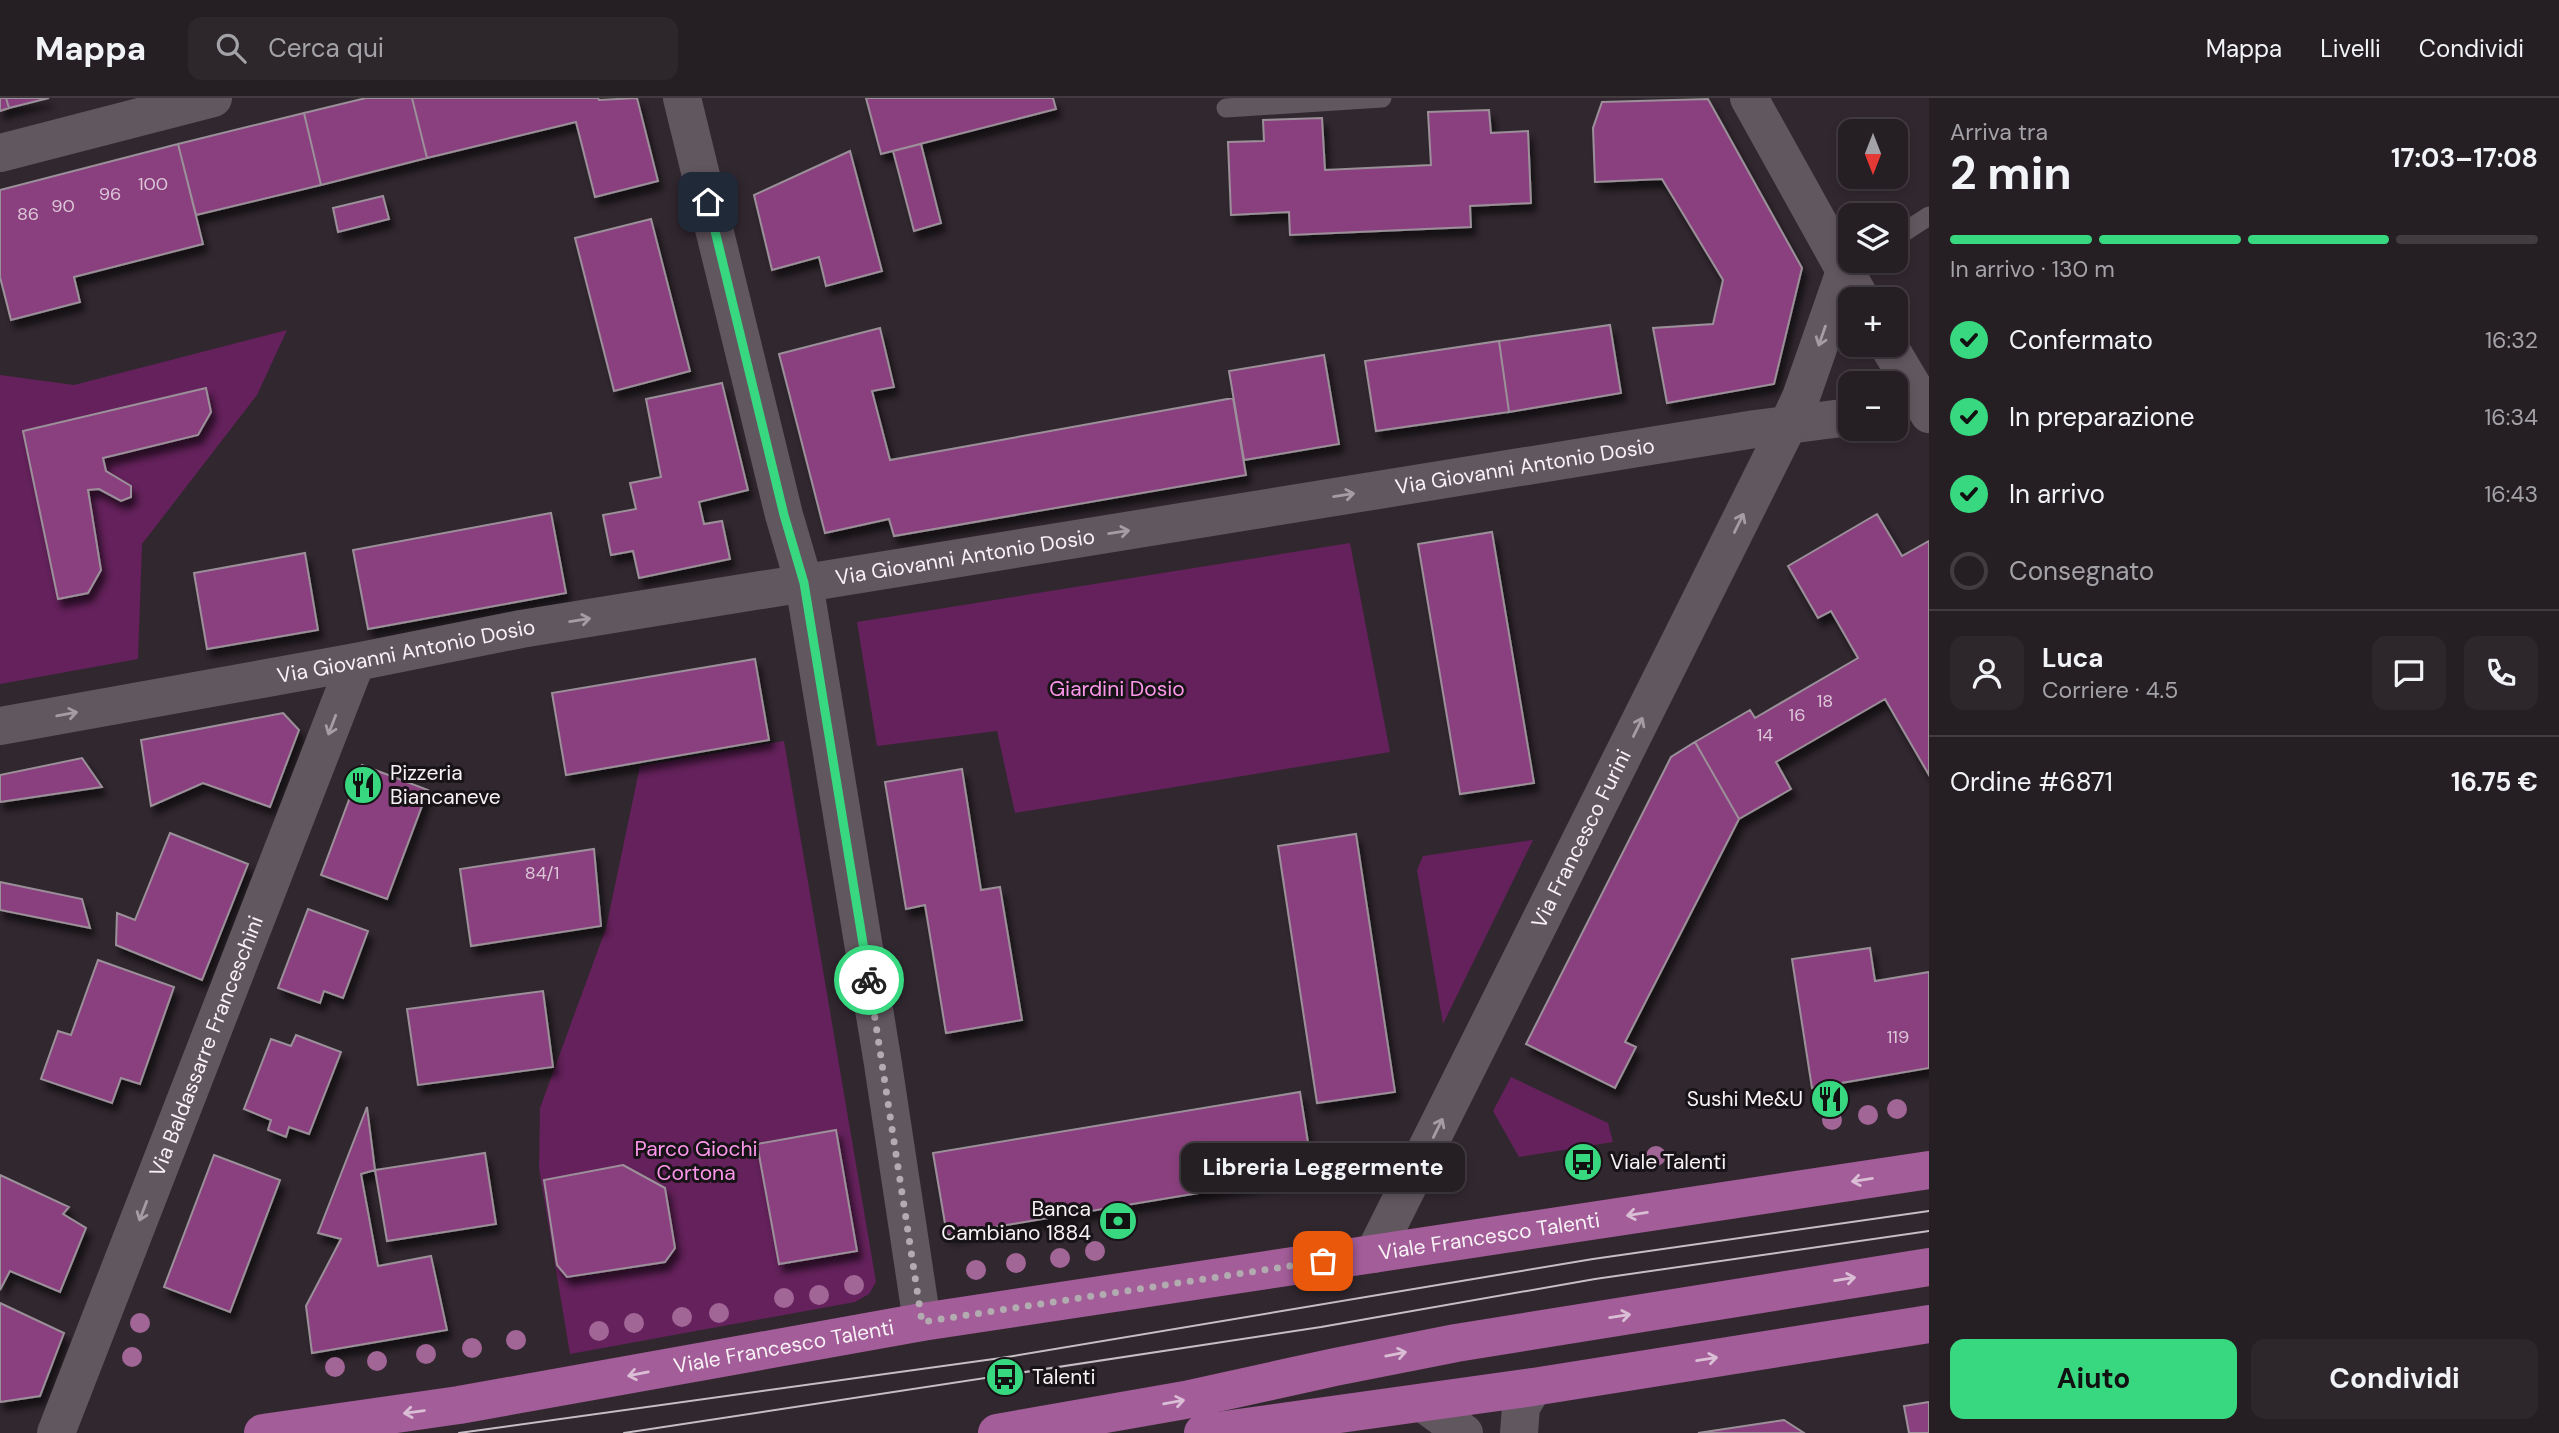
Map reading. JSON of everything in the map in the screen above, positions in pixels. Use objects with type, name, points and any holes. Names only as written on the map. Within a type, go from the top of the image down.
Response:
[{"type":"main road","name":"Viale Francesco Talenti","points":[[263,1433],[459,1405],[922,1322],[1929,1170]]},
{"type":"main road","points":[[997,1433],[1226,1392],[1444,1345],[1929,1266]]},
{"type":"main road","points":[[1203,1433],[1321,1424],[1423,1404],[1929,1324]]},
{"type":"main road","points":[[1058,1423],[1163,1433]]},
{"type":"street","points":[[0,153],[146,108],[213,98]]},
{"type":"street","points":[[682,98],[784,515],[804,583],[883,1064],[922,1322]]},
{"type":"street","points":[[1749,98],[1855,277]]},
{"type":"street","name":"Via Francesco Furini","points":[[1374,1254],[1788,425],[1855,277]]},
{"type":"street","points":[[1894,357],[1919,409]]},
{"type":"street","name":"Via Giovanni Antonio Dosio","points":[[0,726],[356,662],[522,629],[1838,419]]},
{"type":"street","name":"Via Baldassarre Franceschini","points":[[56,1433],[356,662]]},
{"type":"street","points":[[1519,1433],[1521,1407],[1533,1387]]},
{"type":"street","points":[[1423,1404],[1464,1433]]},
{"type":"lane","points":[[1226,108],[1382,98]]},
{"type":"lane","points":[[1908,230],[1929,216]]},
{"type":"green space","points":[[287,330],[257,395],[142,544],[138,659],[0,684],[0,375],[74,385]]},
{"type":"green space","name":"Giardini Dosio","points":[[1350,543],[1390,752],[1015,813],[997,731],[877,746],[857,622]]},
{"type":"green space","name":"Parco Giochi Cortona","points":[[784,741],[876,1282],[869,1294],[855,1302],[570,1354],[539,1168],[540,1108],[606,928],[640,766]]},
{"type":"green space","points":[[1533,840],[1443,1024],[1417,870],[1423,856]]},
{"type":"green space","points":[[1511,1077],[1608,1123],[1613,1142],[1519,1157],[1493,1111]]},
{"type":"building","points":[[0,98],[6,98],[9,108],[0,111]]},
{"type":"building","points":[[6,98],[49,98],[9,108]]},
{"type":"building","points":[[366,98],[412,98],[427,158],[321,185],[304,113]]},
{"type":"building","points":[[412,98],[637,98],[658,181],[595,197],[576,122],[427,158]]},
{"type":"building","points":[[866,98],[1053,98],[1056,109],[881,154]]},
{"type":"building","points":[[1708,99],[1802,268],[1774,384],[1667,403],[1653,328],[1713,324],[1723,280],[1662,179],[1595,182],[1593,128],[1602,102]]},
{"type":"building","points":[[1489,110],[1491,133],[1528,131],[1531,203],[1470,206],[1471,227],[1290,235],[1289,212],[1231,215],[1228,142],[1264,141],[1263,120],[1322,118],[1325,170],[1431,165],[1428,112]]},
{"type":"building","points":[[304,113],[321,185],[196,215],[178,144]]},
{"type":"building","points":[[178,144],[203,244],[74,277],[80,302],[11,320],[0,277],[0,190]]},
{"type":"building","points":[[921,144],[941,223],[914,231],[893,151]]},
{"type":"building","points":[[850,151],[882,271],[826,286],[819,257],[772,270],[754,195]]},
{"type":"building","points":[[383,196],[389,219],[338,232],[333,208]]},
{"type":"building","points":[[651,219],[690,371],[614,391],[575,238]]},
{"type":"building","points":[[1610,325],[1621,393],[1509,412],[1499,341]]},
{"type":"building","points":[[880,328],[894,387],[872,391],[890,460],[1233,398],[1246,475],[894,536],[889,519],[825,533],[779,354]]},
{"type":"building","points":[[1499,341],[1509,412],[1376,431],[1365,361]]},
{"type":"building","points":[[1324,355],[1339,444],[1244,460],[1229,371]]},
{"type":"building","points":[[722,383],[748,490],[699,502],[704,524],[722,521],[730,559],[639,578],[633,551],[611,555],[603,515],[636,509],[630,483],[661,477],[646,399]]},
{"type":"building","points":[[206,388],[211,412],[198,435],[103,458],[106,471],[131,486],[131,497],[121,501],[99,489],[88,490],[101,570],[88,593],[58,599],[23,431]]},
{"type":"building","points":[[551,513],[566,593],[368,629],[353,550]]},
{"type":"building","points":[[1877,514],[1902,556],[1929,541],[1929,775],[1885,699],[1776,762],[1791,789],[1739,819],[1695,742],[1750,710],[1755,718],[1858,658],[1831,611],[1818,618],[1788,566]]},
{"type":"building","points":[[1492,532],[1534,783],[1460,794],[1418,544]]},
{"type":"building","points":[[305,553],[318,630],[207,649],[194,573]]},
{"type":"building","points":[[755,659],[769,740],[566,775],[552,693]]},
{"type":"building","points":[[283,713],[299,730],[270,807],[203,783],[151,806],[141,740]]},
{"type":"building","points":[[1695,742],[1739,819],[1625,1042],[1636,1047],[1615,1088],[1526,1044],[1671,757]]},
{"type":"building","points":[[82,758],[102,787],[0,802],[0,775]]},
{"type":"building","points":[[362,765],[428,790],[387,899],[321,875]]},
{"type":"building","points":[[962,769],[981,890],[1000,887],[1022,1020],[946,1033],[925,905],[906,909],[885,782]]},
{"type":"building","points":[[170,833],[248,864],[202,980],[116,945],[117,913],[135,920]]},
{"type":"building","points":[[1356,834],[1395,1092],[1317,1103],[1278,846]]},
{"type":"building","points":[[594,849],[601,926],[471,946],[460,869]]},
{"type":"building","points":[[0,882],[82,899],[90,928],[0,910]]},
{"type":"building","points":[[308,909],[368,931],[343,998],[324,991],[320,1003],[278,988]]},
{"type":"building","points":[[1870,948],[1875,981],[1929,972],[1929,1068],[1812,1088],[1792,959]]},
{"type":"building","points":[[98,960],[174,987],[140,1084],[121,1078],[112,1103],[41,1079],[58,1031],[71,1035]]},
{"type":"building","points":[[543,991],[553,1067],[418,1085],[407,1009]]},
{"type":"building","points":[[296,1035],[341,1052],[309,1134],[289,1127],[286,1137],[268,1130],[271,1120],[244,1109],[271,1039],[291,1046]]},
{"type":"building","points":[[1300,1092],[1313,1174],[947,1235],[933,1153]]},
{"type":"building","points":[[367,1107],[375,1170],[361,1174],[378,1266],[431,1256],[447,1330],[312,1353],[306,1306],[341,1239],[318,1233]]},
{"type":"building","points":[[836,1130],[857,1251],[779,1264],[757,1144]]},
{"type":"building","points":[[485,1153],[496,1224],[387,1241],[375,1170]]},
{"type":"building","points":[[214,1155],[280,1180],[230,1312],[164,1287]]},
{"type":"building","points":[[623,1165],[665,1188],[675,1248],[665,1262],[567,1277],[557,1265],[544,1180]]},
{"type":"building","points":[[0,1175],[69,1207],[63,1214],[86,1228],[60,1292],[10,1271],[0,1290]]},
{"type":"building","points":[[0,1303],[64,1333],[40,1396],[0,1402]]},
{"type":"building","points":[[1929,1402],[1929,1433],[1909,1433],[1904,1406]]},
{"type":"building","points":[[1784,1420],[1804,1433],[1698,1433]]},
{"type":"tram line","points":[[459,1433],[1001,1358],[1593,1259],[1929,1211]]},
{"type":"tram line","points":[[624,1433],[1321,1327],[1595,1279],[1929,1231]]},
{"type":"way so far","points":[[869,980],[922,1322],[1323,1261]]},
{"type":"place","name":"Pizzeria Biancaneve","points":[[363,785]]},
{"type":"place","name":"Sushi Me&U","points":[[1830,1099]]},
{"type":"place","name":"Viale Talenti","points":[[1583,1162]]},
{"type":"place","name":"Banca Cambiano 1884","points":[[1118,1221]]},
{"type":"place","name":"Libreria Leggermente","points":[[1323,1261]]},
{"type":"place","name":"Talenti","points":[[1005,1377]]},
{"type":"route","points":[[708,202],[784,515],[804,583],[869,980]]}]
